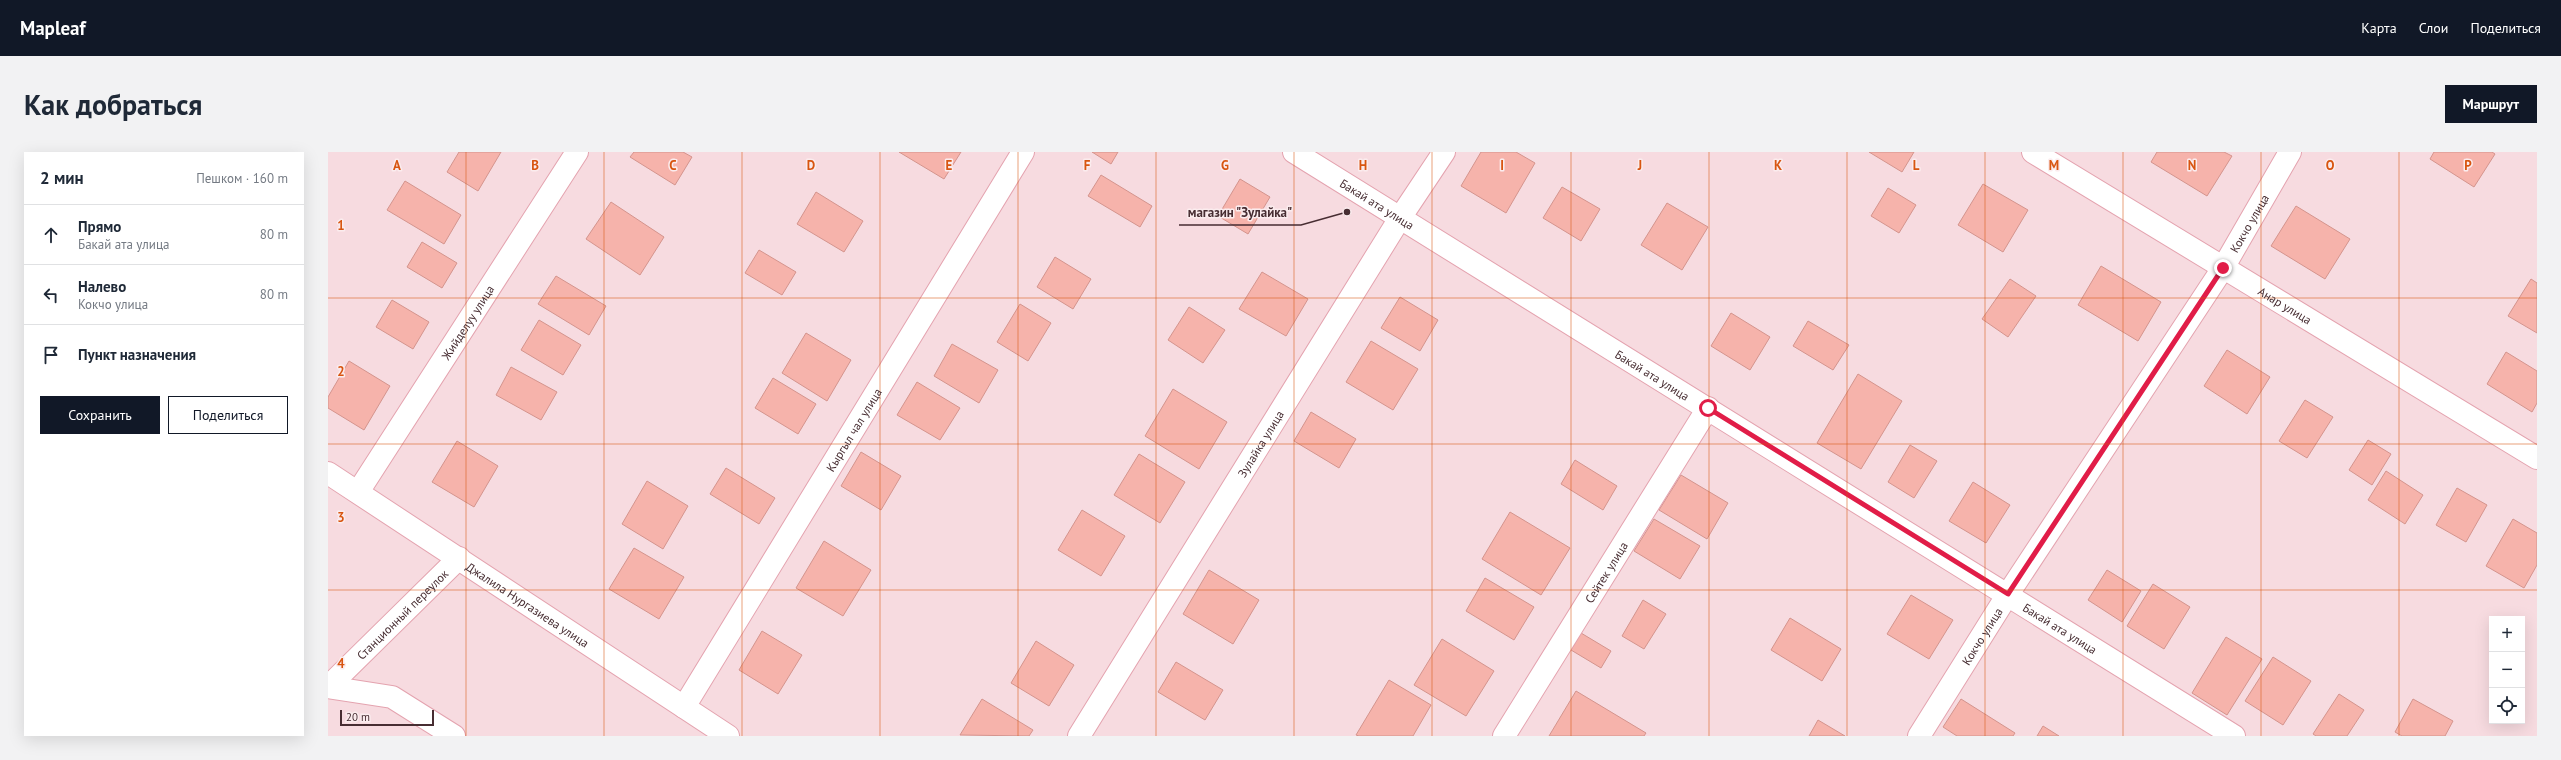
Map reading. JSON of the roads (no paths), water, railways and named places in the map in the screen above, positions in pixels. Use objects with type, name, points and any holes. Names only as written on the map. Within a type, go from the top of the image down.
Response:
[{"type":"street","name":"Жийделуу улица","points":[[358,492],[577,152]]},
{"type":"street","name":"Кыргыл чал улица","points":[[684,707],[1023,152]]},
{"type":"street","name":"Бакай ата улица","points":[[1294,152],[2008,594],[2234,736]]},
{"type":"street","name":"Зулайка улица","points":[[1079,736],[1400,218],[1444,152]]},
{"type":"street","name":"Анар улица","points":[[2033,152],[2537,458]]},
{"type":"street","name":"Кокчо улица","points":[[1918,736],[2008,594],[2223,268],[2290,152]]},
{"type":"street","name":"Сейтек улица","points":[[1504,736],[1708,408]]},
{"type":"street","name":"Джалила Нургазиева улица","points":[[328,473],[728,736]]},
{"type":"street","name":"Станционный переулок","points":[[328,687],[459,558]]},
{"type":"street","points":[[328,687],[392,697],[454,736]]},
{"type":"place","name":"магазин \"Зулайка\"","points":[[1347,212]]}]
